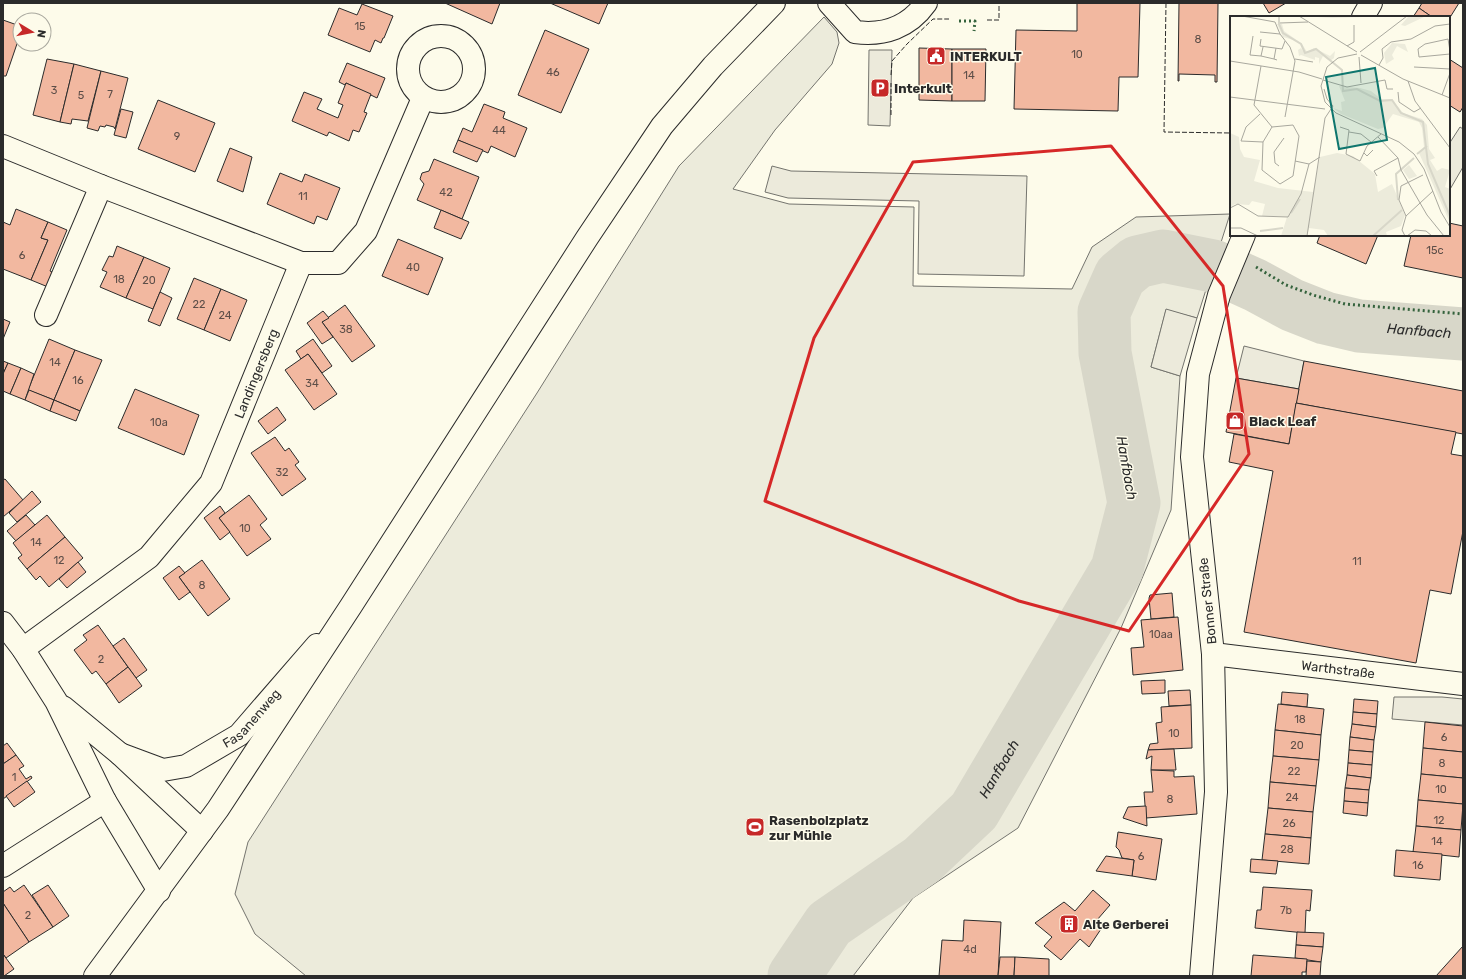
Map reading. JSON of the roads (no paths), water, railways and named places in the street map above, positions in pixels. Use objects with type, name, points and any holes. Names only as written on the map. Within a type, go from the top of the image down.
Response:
[{"type":"street","points":[[95,976],[202,831],[351,606],[586,238],[662,126],[713,66],[774,3]]},
{"type":"street","points":[[829,3],[855,32],[869,34],[891,30],[907,24],[918,14],[926,3]]},
{"type":"street","points":[[1364,16],[1371,3]]},
{"type":"street","points":[[3,146],[101,186],[301,263],[338,263],[366,231],[423,98]]},
{"type":"street","points":[[46,316],[101,186]]},
{"type":"street","name":"Bonner Straße","points":[[1201,976],[1216,792],[1213,654],[1192,457],[1198,374],[1219,295],[1241,240]]},
{"type":"street","name":"Landingersberg","points":[[22,649],[149,557],[211,483],[301,263]]},
{"type":"street","name":"Fasanenweg","points":[[120,754],[163,770],[186,766],[239,734],[351,606]]},
{"type":"street","name":"Fasanenweg","points":[[3,623],[56,701],[105,801],[159,891]]},
{"type":"street","name":"Warthstraße","points":[[1213,654],[1463,684]]},
{"type":"street","name":"Fasanenweg","points":[[56,701],[120,754],[202,831]]},
{"type":"street","points":[[3,866],[105,801]]},
{"type":"waterway","name":"Hanfbach","points":[[794,976],[829,924],[922,860],[974,811],[1117,569],[1134,503],[1105,353],[1104,312],[1120,276],[1137,262],[1163,256],[1213,266],[1255,285],[1292,305],[1325,318],[1359,326],[1463,334]]},
{"type":"place","name":"INTERKULT","points":[[936,56]]},
{"type":"place","name":"Interkult","points":[[880,88]]},
{"type":"place","name":"Black Leaf","points":[[1235,421]]},
{"type":"place","name":"Rasenbolzplatz zur Mühle","points":[[755,827]]},
{"type":"place","name":"Alte Gerberei","points":[[1069,924]]}]
